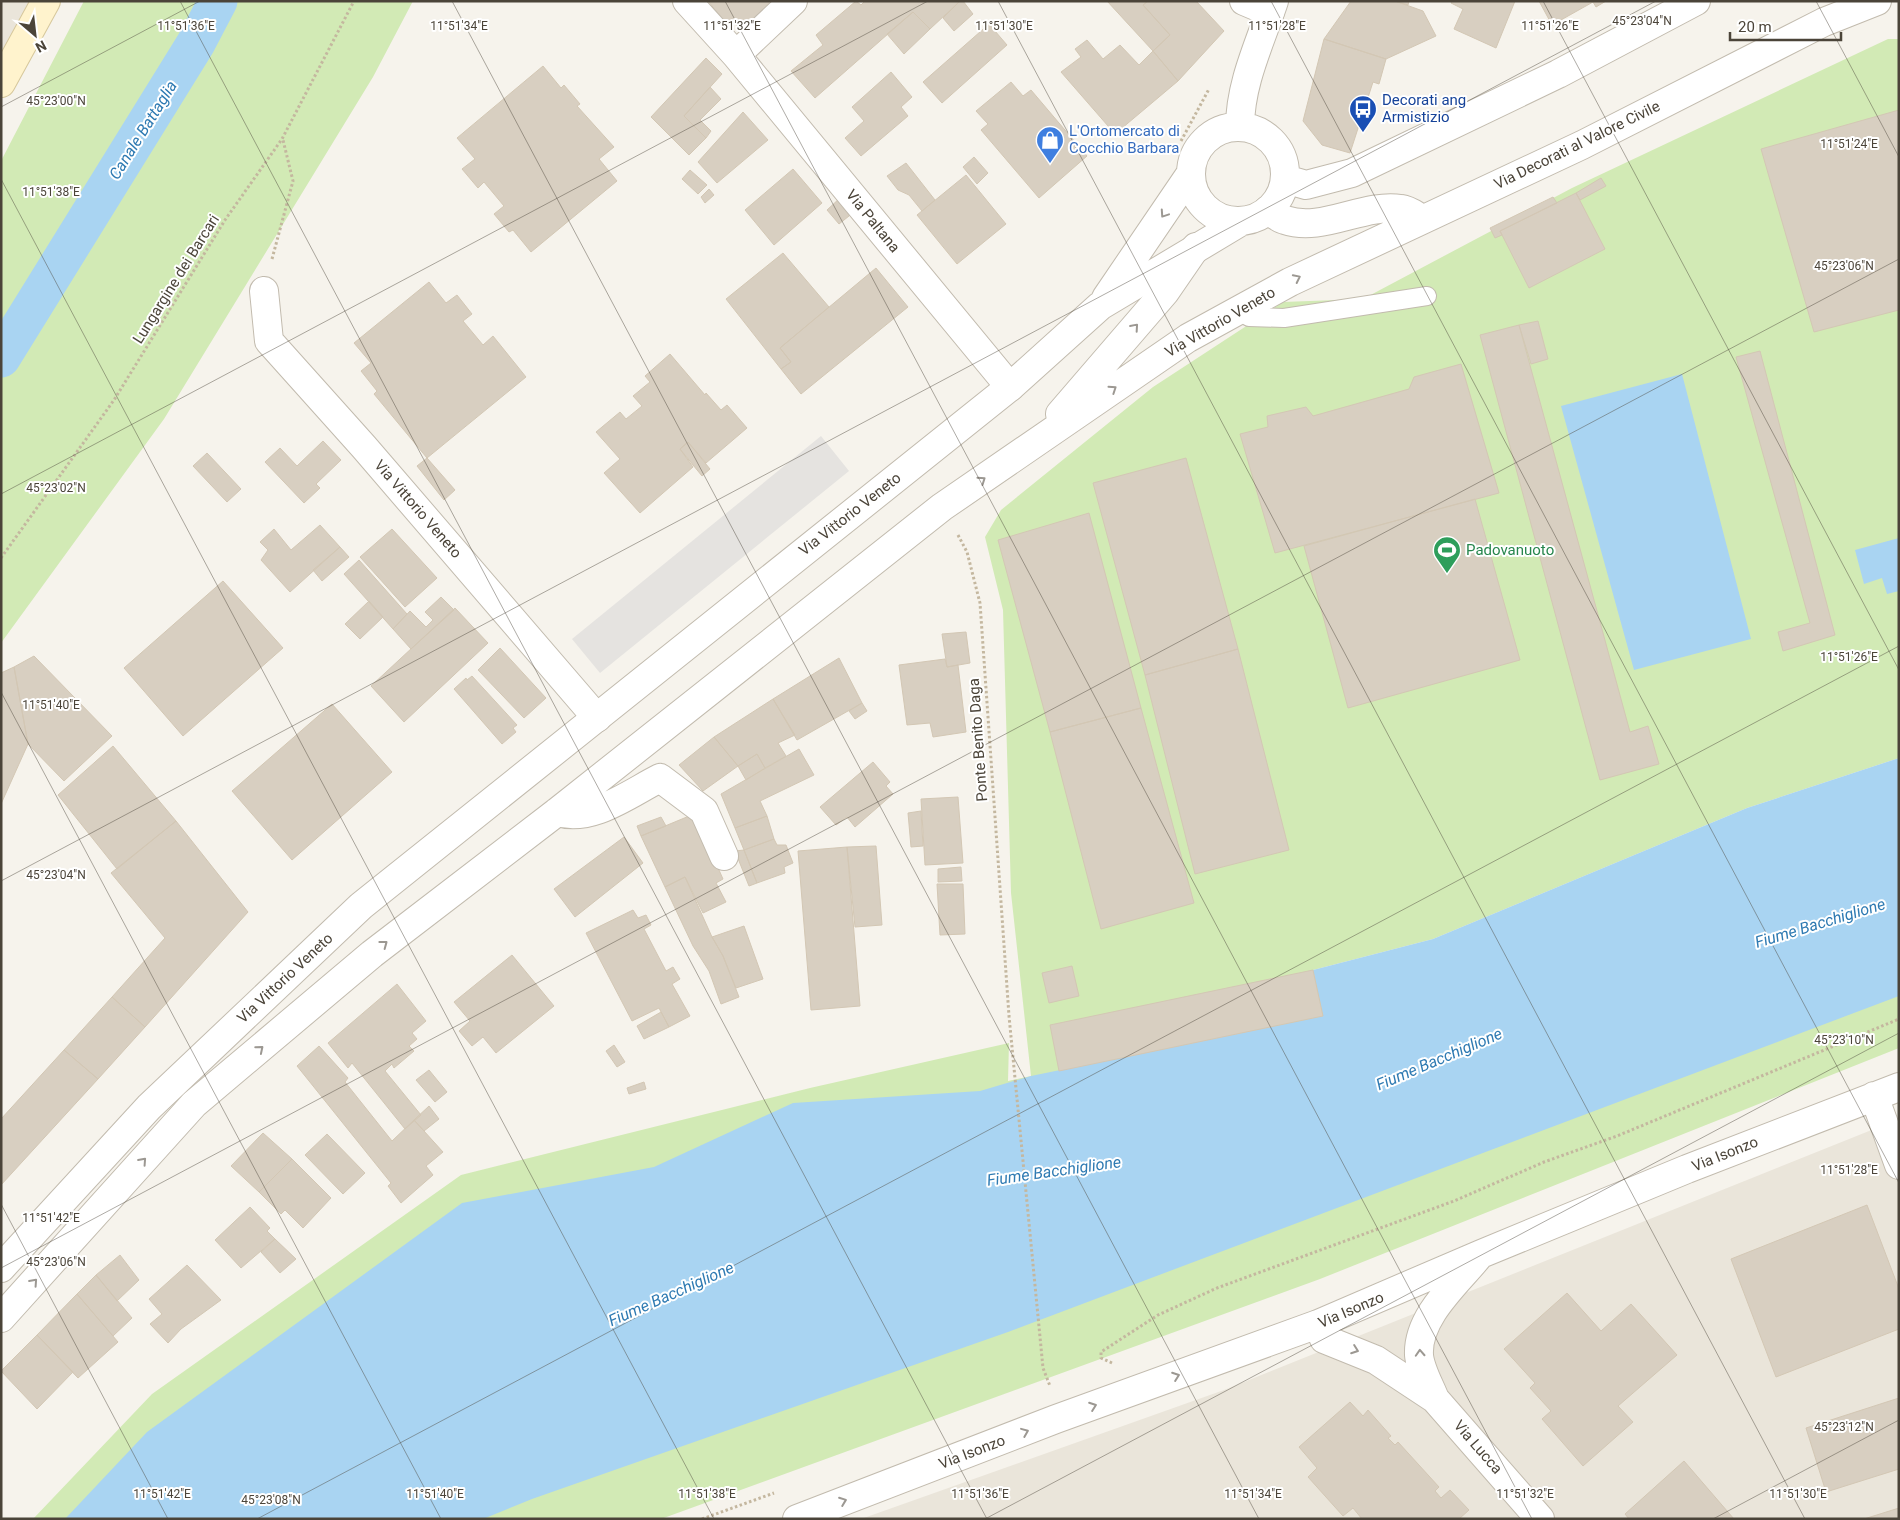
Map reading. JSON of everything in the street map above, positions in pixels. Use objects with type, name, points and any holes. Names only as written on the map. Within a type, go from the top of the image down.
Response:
[{"type":"main road","points":[[1,83],[46,1]]},
{"type":"street","name":"Via Paltana","points":[[687,1],[736,55],[1010,386]]},
{"type":"street","points":[[736,55],[793,1]]},
{"type":"street","points":[[1240,127],[1240,105],[1245,83],[1272,6],[1244,1]]},
{"type":"street","points":[[1285,179],[1306,185],[1352,173],[1558,74],[1696,1]]},
{"type":"street","points":[[1824,22],[1840,1]]},
{"type":"street","name":"Via Decorati al Valore Civile","points":[[1422,219],[1582,144],[1824,22],[1877,1]]},
{"type":"street","points":[[1240,127],[1255,130],[1268,138],[1278,150],[1284,164],[1285,179],[1280,196],[1268,210],[1256,218],[1242,221],[1226,220],[1212,213],[1200,203],[1194,189],[1191,173],[1197,151],[1205,141],[1227,128],[1240,127]]},
{"type":"street","name":"Via Vittorio Veneto","points":[[1100,306],[1191,173]]},
{"type":"street","points":[[1268,210],[1282,220],[1294,223],[1310,223],[1374,210],[1400,208],[1422,219]]},
{"type":"street","name":"Via Vittorio Veneto","points":[[1,1318],[194,1104],[372,954],[557,812],[942,507],[1188,338],[1290,282],[1422,219]]},
{"type":"street","name":"Via Vittorio Veneto","points":[[1,1268],[149,1107],[361,906],[1010,386],[1100,306],[1242,221]]},
{"type":"street","name":"Via Vittorio Veneto","points":[[1030,446],[1165,292],[1196,247]]},
{"type":"street","name":"Via Vittorio Veneto","points":[[264,291],[269,341],[364,447],[597,718]]},
{"type":"street","points":[[557,812],[570,816],[596,811],[660,778],[704,811],[724,856]]},
{"type":"street","points":[[1886,1091],[1899,1165]]},
{"type":"street","name":"Via Isonzo","points":[[797,1519],[1056,1419],[1318,1324],[1481,1254],[1886,1091]]},
{"type":"street","name":"Via Lucca","points":[[1435,1399],[1419,1356],[1426,1325],[1433,1311],[1481,1254]]},
{"type":"street","name":"Via Lucca","points":[[1318,1324],[1324,1339],[1376,1360],[1435,1399],[1540,1519]]},
{"type":"lane","points":[[1238,310],[1250,317],[1284,318],[1427,296]]},
{"type":"path","name":"Lungargine dei Barcari","points":[[1,558],[114,400],[225,220],[282,139],[354,1]]},
{"type":"path","points":[[1176,149],[1211,85]]},
{"type":"path","points":[[264,291],[293,181],[282,139]]},
{"type":"path","name":"Ponte Benito Daga","points":[[954,527],[967,552],[980,603],[1009,1016],[1043,1368],[1050,1387]]},
{"type":"path","points":[[1119,1366],[1101,1358],[1102,1352],[1158,1315],[1217,1288],[1454,1201],[1544,1162],[1617,1136],[1899,1019]]},
{"type":"shaded area","points":[[1,1],[31,1],[1,58]]},
{"type":"shaded area","points":[[821,436],[849,471],[600,673],[572,639]]},
{"type":"shaded area","points":[[1899,1119],[1899,1519],[861,1519],[1224,1390]]},
{"type":"green space","points":[[84,1],[413,1],[373,77],[164,419],[1,643],[1,161]]},
{"type":"green space","points":[[1888,39],[1899,39],[1899,758],[1747,808],[1433,939],[1313,970],[1316,982],[1436,943],[1899,770],[1899,1048],[1320,1279],[661,1519],[33,1519],[152,1394],[461,1175],[810,1088],[1009,1043],[1008,1081],[1031,1076],[1011,893],[1003,610],[985,537],[1001,510],[1153,387],[1283,302],[1363,299],[1572,188]]},
{"type":"water","points":[[1682,374],[1751,639],[1634,670],[1561,406]]},
{"type":"water","points":[[1899,538],[1899,591],[1887,594],[1882,578],[1864,584],[1855,550]]},
{"type":"water","name":"Fiume Bacchiglione","points":[[1899,758],[1899,996],[1008,1332],[532,1499],[483,1519],[65,1519],[147,1432],[462,1203],[654,1167],[793,1103],[980,1091],[1031,1076],[1323,1016],[1313,970],[1433,939],[1747,808]]},
{"type":"building","points":[[708,1],[768,1],[776,11],[744,35],[732,19],[726,23]]},
{"type":"building","points":[[856,1],[861,5],[865,1],[960,1],[930,29],[913,12],[815,98],[791,71],[823,45],[816,35]]},
{"type":"building","points":[[960,1],[963,1],[973,14],[954,31],[943,18]]},
{"type":"building","points":[[1107,1],[1148,1],[1143,5],[1170,35],[1153,51]]},
{"type":"building","points":[[1148,1],[1196,1],[1224,31],[1178,81],[1153,51],[1170,35],[1143,5]]},
{"type":"building","points":[[1351,1],[1395,1],[1423,11],[1436,36],[1386,59],[1324,39]]},
{"type":"building","points":[[1395,1],[1409,1],[1408,5]]},
{"type":"building","points":[[1452,1],[1515,1],[1496,48],[1454,29],[1463,9],[1451,3]]},
{"type":"building","points":[[1539,1],[1606,1],[1596,7],[1593,2],[1552,25]]},
{"type":"building","points":[[913,12],[930,29],[904,54],[887,34]]},
{"type":"building","points":[[989,24],[1007,45],[942,103],[923,82]]},
{"type":"building","points":[[1324,39],[1386,59],[1379,84],[1373,82],[1350,153],[1322,145],[1303,121]]},
{"type":"building","points":[[1087,40],[1103,59],[1120,45],[1139,65],[1153,51],[1178,81],[1115,134],[1061,72],[1081,57],[1075,49]]},
{"type":"building","points":[[706,58],[722,74],[684,116],[706,138],[689,155],[651,117]]},
{"type":"building","points":[[543,66],[561,88],[564,85],[580,104],[577,106],[614,147],[599,159],[617,181],[531,252],[513,230],[509,232],[494,214],[504,206],[484,182],[478,188],[462,169],[475,159],[457,138]]},
{"type":"building","points":[[891,72],[912,97],[901,107],[908,116],[861,156],[845,138],[864,121],[852,107]]},
{"type":"building","points":[[1011,82],[1023,96],[1031,90],[1087,156],[1039,198],[981,130],[988,124],[976,111]]},
{"type":"building","points":[[710,87],[721,99],[700,120],[711,131],[706,138],[684,116]]},
{"type":"building","points":[[1899,110],[1899,310],[1814,332],[1761,149]]},
{"type":"building","points":[[743,112],[768,140],[717,183],[698,162]]},
{"type":"building","points":[[974,157],[988,173],[977,184],[963,167]]},
{"type":"building","points":[[906,163],[935,200],[922,211],[909,195],[898,190],[887,176]]},
{"type":"building","points":[[793,169],[822,203],[774,245],[745,210]]},
{"type":"building","points":[[690,170],[707,185],[698,194],[682,179]]},
{"type":"building","points":[[966,175],[1006,224],[957,264],[917,215]]},
{"type":"building","points":[[1601,178],[1606,186],[1580,200],[1576,193]]},
{"type":"building","points":[[709,189],[714,195],[705,203],[701,197]]},
{"type":"building","points":[[1576,193],[1605,249],[1529,288],[1500,231]]},
{"type":"building","points":[[841,197],[852,211],[839,224],[827,210]]},
{"type":"building","points":[[1553,197],[1557,203],[1500,231],[1502,235],[1495,238],[1490,228]]},
{"type":"building","points":[[783,253],[829,307],[780,348],[791,362],[781,369],[726,299]]},
{"type":"building","points":[[876,268],[908,307],[801,394],[781,369],[791,362],[780,348]]},
{"type":"building","points":[[429,282],[446,303],[457,295],[472,314],[463,321],[483,345],[493,336],[526,377],[427,458],[374,394],[377,391],[361,371],[371,363],[354,343]]},
{"type":"building","points":[[1538,321],[1548,359],[1531,364],[1519,325]]},
{"type":"building","points":[[1519,325],[1630,732],[1648,726],[1659,764],[1600,780],[1480,335]]},
{"type":"building","points":[[1760,351],[1835,635],[1783,651],[1778,632],[1810,623],[1736,357]]},
{"type":"building","points":[[670,354],[705,395],[706,393],[721,410],[727,405],[747,428],[706,463],[688,442],[680,449],[693,467],[640,513],[604,473],[620,459],[596,432],[620,412],[626,419],[642,406],[633,396],[650,382],[645,376]]},
{"type":"building","points":[[1461,364],[1499,493],[1275,553],[1240,434],[1268,427],[1267,416],[1306,407],[1313,416],[1409,389],[1414,377]]},
{"type":"building","points":[[323,441],[341,460],[316,484],[320,488],[304,503],[265,462],[280,448],[297,466]]},
{"type":"building","points":[[688,442],[710,469],[702,476],[680,449]]},
{"type":"building","points":[[207,453],[241,489],[227,502],[193,466]]},
{"type":"building","points":[[427,458],[455,490],[444,500],[417,466]]},
{"type":"building","points":[[1186,458],[1238,649],[1145,675],[1093,483]]},
{"type":"building","points":[[1475,499],[1520,660],[1348,708],[1304,546]]},
{"type":"building","points":[[1089,513],[1141,708],[1050,732],[998,540]]},
{"type":"building","points":[[320,525],[340,547],[290,592],[261,560],[268,550],[260,542],[274,529],[291,550]]},
{"type":"building","points":[[392,529],[437,578],[405,607],[360,557]]},
{"type":"building","points":[[340,547],[349,557],[322,581],[313,570]]},
{"type":"building","points":[[359,560],[407,614],[393,629],[344,574]]},
{"type":"building","points":[[223,581],[283,648],[183,736],[124,668]]},
{"type":"building","points":[[441,597],[454,610],[411,649],[393,629],[410,611],[426,627],[433,620],[425,612]]},
{"type":"building","points":[[369,601],[383,617],[360,639],[345,624]]},
{"type":"building","points":[[455,608],[488,643],[404,722],[371,686]]},
{"type":"building","points":[[966,632],[970,663],[947,667],[942,634]]},
{"type":"building","points":[[500,648],[546,698],[524,718],[478,670]]},
{"type":"building","points":[[1238,649],[1289,850],[1195,874],[1145,675]]},
{"type":"building","points":[[34,656],[112,736],[64,781],[28,744],[14,667]]},
{"type":"building","points":[[839,658],[862,703],[797,740],[773,699]]},
{"type":"building","points":[[945,659],[947,667],[958,665],[966,732],[933,737],[930,723],[907,725],[899,665]]},
{"type":"building","points":[[14,667],[28,744],[1,804],[1,673]]},
{"type":"building","points":[[472,676],[517,725],[513,728],[516,732],[502,744],[454,689],[466,678],[467,680]]},
{"type":"building","points":[[773,699],[795,735],[778,743],[786,756],[765,768],[757,754],[738,766],[714,737]]},
{"type":"building","points":[[862,703],[867,711],[855,719],[849,711]]},
{"type":"building","points":[[332,704],[392,772],[292,860],[232,791]]},
{"type":"building","points":[[1141,708],[1194,903],[1101,929],[1050,732]]},
{"type":"building","points":[[714,737],[738,766],[703,791],[679,765]]},
{"type":"building","points":[[113,746],[176,821],[117,869],[58,795]]},
{"type":"building","points":[[799,749],[814,775],[760,801],[767,816],[735,828],[721,794]]},
{"type":"building","points":[[757,754],[765,768],[746,780],[738,766]]},
{"type":"building","points":[[873,762],[890,782],[886,786],[893,794],[855,827],[847,817],[836,825],[820,807]]},
{"type":"building","points":[[958,797],[963,863],[925,865],[921,799]]},
{"type":"building","points":[[921,811],[923,846],[911,847],[908,813]]},
{"type":"building","points":[[694,814],[723,879],[716,883],[726,902],[703,913],[685,877],[665,887],[641,836]]},
{"type":"building","points":[[767,816],[774,839],[744,850],[735,828]]},
{"type":"building","points":[[661,817],[666,826],[641,836],[637,826]]},
{"type":"building","points":[[176,821],[248,912],[145,1027],[112,997],[165,938],[111,873]]},
{"type":"building","points":[[624,837],[643,863],[575,917],[554,889]]},
{"type":"building","points":[[774,839],[777,845],[786,845],[793,863],[784,867],[785,873],[757,883],[744,850]]},
{"type":"building","points":[[876,846],[882,925],[855,927],[847,847]]},
{"type":"building","points":[[847,847],[860,1006],[811,1010],[798,851]]},
{"type":"building","points":[[744,850],[757,883],[749,886],[735,851]]},
{"type":"building","points":[[961,867],[962,881],[938,882],[938,869]]},
{"type":"building","points":[[685,877],[712,937],[723,956],[739,997],[721,1004],[709,971],[693,946],[665,887]]},
{"type":"building","points":[[937,884],[963,884],[965,934],[940,935]]},
{"type":"building","points":[[633,910],[638,918],[646,915],[651,925],[644,929],[666,971],[673,967],[680,979],[672,984],[690,1016],[669,1027],[659,1008],[632,1021],[586,933]]},
{"type":"building","points":[[744,926],[763,979],[736,988],[723,956],[712,937]]},
{"type":"building","points":[[512,955],[554,1006],[496,1053],[483,1037],[472,1046],[459,1031],[470,1021],[454,1002]]},
{"type":"building","points":[[1072,966],[1079,996],[1049,1003],[1042,973]]},
{"type":"building","points":[[1313,970],[1323,1016],[1059,1071],[1050,1025]]},
{"type":"building","points":[[397,984],[426,1021],[412,1033],[417,1039],[409,1046],[414,1051],[394,1068],[392,1064],[385,1071],[421,1115],[405,1129],[352,1063],[348,1068],[328,1043]]},
{"type":"building","points":[[112,997],[145,1027],[98,1079],[64,1050]]},
{"type":"building","points":[[661,1012],[669,1027],[644,1039],[637,1026]]},
{"type":"building","points":[[614,1045],[625,1062],[617,1067],[606,1051]]},
{"type":"building","points":[[319,1046],[348,1078],[345,1082],[392,1141],[414,1120],[443,1152],[426,1166],[433,1175],[401,1203],[388,1186],[391,1183],[297,1066]]},
{"type":"building","points":[[64,1050],[98,1079],[1,1185],[1,1119]]},
{"type":"building","points":[[429,1070],[447,1092],[435,1102],[416,1080]]},
{"type":"building","points":[[644,1082],[646,1089],[629,1094],[627,1088]]},
{"type":"building","points":[[429,1106],[439,1119],[424,1131],[414,1120]]},
{"type":"building","points":[[263,1133],[292,1159],[259,1192],[231,1166]]},
{"type":"building","points":[[327,1134],[365,1173],[343,1194],[305,1155]]},
{"type":"building","points":[[292,1159],[331,1198],[303,1228],[285,1210],[281,1214],[259,1192]]},
{"type":"building","points":[[1867,1205],[1899,1289],[1899,1329],[1776,1377],[1731,1259]]},
{"type":"building","points":[[250,1207],[270,1228],[267,1231],[275,1239],[241,1268],[215,1240]]},
{"type":"building","points":[[275,1239],[296,1259],[280,1273],[261,1252]]},
{"type":"building","points":[[120,1255],[139,1280],[117,1301],[96,1275]]},
{"type":"building","points":[[187,1265],[221,1300],[181,1329],[168,1343],[150,1324],[162,1314],[149,1299]]},
{"type":"building","points":[[96,1275],[132,1318],[113,1336],[77,1294]]},
{"type":"building","points":[[1567,1293],[1601,1331],[1631,1304],[1677,1355],[1618,1406],[1633,1422],[1583,1466],[1542,1419],[1551,1411],[1530,1388],[1535,1383],[1504,1349]]},
{"type":"building","points":[[77,1294],[118,1342],[78,1378],[37,1335]]},
{"type":"building","points":[[37,1335],[73,1372],[37,1409],[1,1371]]},
{"type":"building","points":[[1899,1398],[1899,1469],[1826,1492],[1806,1428]]},
{"type":"building","points":[[1350,1402],[1363,1416],[1368,1410],[1391,1436],[1388,1438],[1395,1445],[1398,1442],[1439,1487],[1435,1491],[1441,1498],[1450,1490],[1469,1510],[1459,1519],[1362,1519],[1353,1508],[1343,1516],[1308,1477],[1317,1468],[1299,1447]]},
{"type":"building","points":[[1684,1461],[1734,1519],[1629,1519],[1625,1514]]},
{"type":"building","points":[[1899,1508],[1899,1519],[1864,1519]]},
{"type":"waterway","name":"Canale Battaglia","points":[[1,358],[196,43],[218,1]]},
{"type":"place","name":"Decorati ang Armistizio","points":[[1363,133]]},
{"type":"place","name":"L'Ortomercato di Cocchio Barbara","points":[[1050,164]]},
{"type":"place","name":"Padovanuoto","points":[[1447,574]]}]
